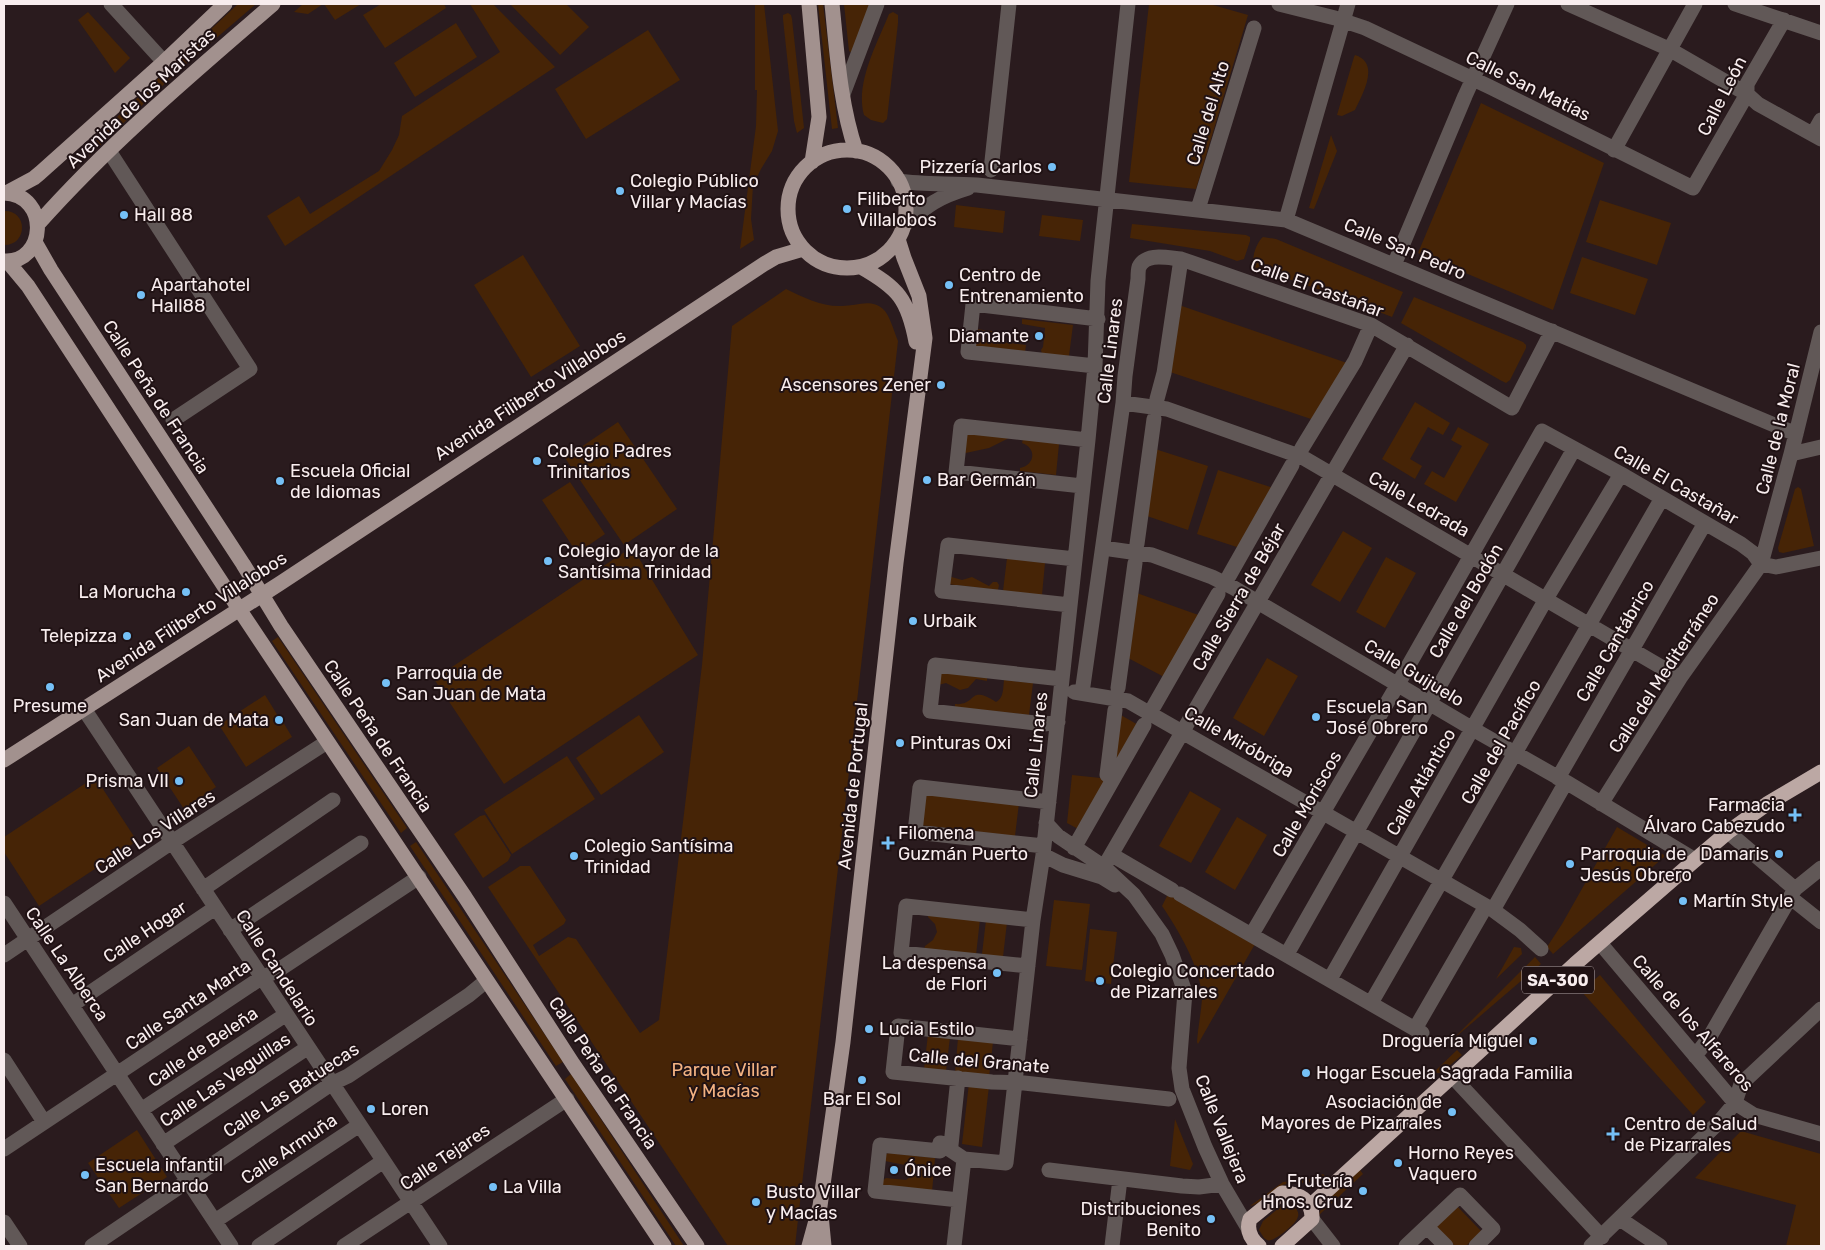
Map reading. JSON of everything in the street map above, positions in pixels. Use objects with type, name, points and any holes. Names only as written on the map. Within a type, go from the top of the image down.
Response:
[{"type":"highway","name":"SA-300","points":[[1282,1246],[1311,1212],[1452,1076],[1600,943],[1728,832],[1767,804],[1821,772]]},
{"type":"highway","points":[[1258,1246],[1253,1240],[1251,1222],[1282,1193],[1297,1194],[1303,1198],[1311,1212]]},
{"type":"main road","name":"Avenida de los Maristas","points":[[5,193],[34,178],[164,62],[225,4]]},
{"type":"main road","name":"Avenida de los Maristas","points":[[38,224],[108,151],[190,75],[274,4]]},
{"type":"main road","points":[[809,4],[819,117],[812,162]]},
{"type":"main road","points":[[832,4],[848,127],[856,151]]},
{"type":"main road","points":[[841,150],[856,151],[878,159],[891,169],[906,200],[905,224],[898,239],[889,251],[876,261],[861,267],[836,267],[818,260],[803,249],[790,224],[788,210],[790,196],[798,177],[812,162],[826,154],[841,150]]},
{"type":"main road","points":[[5,193],[13,194],[25,200],[36,214],[38,224],[35,242],[26,253],[6,262],[28,286],[238,609],[664,1246]]},
{"type":"main road","name":"Avenida de Portugal","points":[[809,1246],[820,1206],[843,1042],[896,563],[925,338],[919,296],[898,239]]},
{"type":"main road","name":"Calle Peña de Francia","points":[[35,242],[50,270],[261,594],[697,1246]]},
{"type":"main road","name":"Avenida Filiberto Villalobos","points":[[4,760],[764,264],[776,257],[803,249]]},
{"type":"main road","name":"Avenida de Portugal","points":[[861,267],[895,290],[903,300],[910,315],[920,369]]},
{"type":"main road","name":"Avenida de Portugal","points":[[820,1206],[824,1246]]},
{"type":"street","points":[[111,4],[164,62]]},
{"type":"street","points":[[843,94],[877,4]]},
{"type":"street","points":[[992,170],[1009,4]]},
{"type":"street","name":"Calle Linares","points":[[964,1159],[1006,1163],[1033,920],[1049,802],[1088,440],[1098,319],[1098,281],[1128,4]]},
{"type":"street","name":"Calle San Matías","points":[[1279,4],[1365,28],[1473,78],[1693,188]]},
{"type":"street","points":[[1286,220],[1348,4]]},
{"type":"street","points":[[1394,265],[1473,78],[1508,4]]},
{"type":"street","points":[[1568,4],[1669,48],[1747,94],[1758,104],[1817,136],[1821,120]]},
{"type":"street","points":[[1614,150],[1695,4]]},
{"type":"street","points":[[1735,4],[1821,32]]},
{"type":"street","name":"Calle León","points":[[1693,188],[1747,94],[1747,84],[1784,20]]},
{"type":"street","name":"Calle del Alto","points":[[1198,209],[1254,28]]},
{"type":"street","points":[[108,151],[250,369],[173,420]]},
{"type":"street","name":"Calle San Pedro","points":[[898,181],[915,184],[951,183],[1286,220],[1796,434]]},
{"type":"street","name":"Calle San Pedro","points":[[905,224],[933,201],[946,194],[977,186]]},
{"type":"street","name":"Calle Linares","points":[[1082,693],[1123,403],[1140,266],[1144,261],[1152,257]]},
{"type":"street","name":"Calle El Castañar","points":[[1152,257],[1181,259],[1371,326],[1407,345],[1512,408],[1552,331]]},
{"type":"street","points":[[1158,399],[1164,373],[1181,259]]},
{"type":"street","points":[[1095,366],[968,352],[974,304],[1098,319]]},
{"type":"street","points":[[1302,448],[1354,361],[1371,326]]},
{"type":"street","name":"Calle de la Moral","points":[[1761,564],[1818,359],[1821,332]]},
{"type":"street","name":"Calle Sierra de Béjar","points":[[1108,861],[1407,345]]},
{"type":"street","name":"Calle Ledrada","points":[[1123,403],[1167,409],[1294,453],[1680,678]]},
{"type":"street","points":[[1137,544],[1154,419]]},
{"type":"street","points":[[1082,486],[956,472],[961,426],[1088,440]]},
{"type":"street","name":"Calle El Castañar","points":[[1542,432],[1621,474],[1742,544],[1753,553],[1761,564]]},
{"type":"street","name":"Calle Moriscos","points":[[1252,934],[1542,432]]},
{"type":"street","points":[[1792,454],[1821,447]]},
{"type":"street","name":"Calle del Bodón","points":[[1287,954],[1574,449]]},
{"type":"street","points":[[1229,576],[1292,465]]},
{"type":"street","name":"Calle Atlántico","points":[[1330,979],[1546,599],[1621,474]]},
{"type":"street","name":"Calle del Pacífico","points":[[1371,1003],[1662,498]]},
{"type":"street","name":"Calle Cantábrico","points":[[1419,1031],[1562,780],[1632,649],[1705,523]]},
{"type":"street","points":[[1070,605],[942,591],[948,545],[1075,559]]},
{"type":"street","name":"Calle Guijuelo","points":[[1103,548],[1152,555],[1212,577],[1516,753],[1695,860]]},
{"type":"street","points":[[1761,564],[1776,567],[1820,562]]},
{"type":"street","points":[[1118,688],[1135,563]]},
{"type":"street","name":"Calle del Mediterráneo","points":[[1601,804],[1680,678],[1761,564]]},
{"type":"street","points":[[1154,706],[1218,594]]},
{"type":"street","name":"Calle Miróbriga","points":[[1058,722],[1044,724],[930,712],[935,665],[1061,685],[1082,693],[1128,701],[1490,908],[1513,924],[1541,948]]},
{"type":"street","name":"Calle Candelario","points":[[84,709],[358,1126],[440,1246]]},
{"type":"street","points":[[1107,775],[1115,710]]},
{"type":"street","points":[[1074,848],[1144,725]]},
{"type":"street","name":"Calle Los Villares","points":[[4,955],[172,842],[327,742]]},
{"type":"street","name":"Calle Vallejera","points":[[1049,802],[920,787],[915,832],[1043,851],[1063,865],[1102,877],[1134,895]]},
{"type":"street","points":[[203,889],[333,800]]},
{"type":"street","name":"Calle Vallejera","points":[[1046,823],[1058,836],[1074,848],[1108,861],[1176,892],[1419,1031]]},
{"type":"street","points":[[1728,832],[1821,922]]},
{"type":"street","points":[[230,930],[362,843]]},
{"type":"street","name":"Calle Vallejera","points":[[1108,861],[1162,934],[1172,955],[1184,992],[1179,1068],[1182,1088],[1222,1184],[1236,1209],[1251,1222]]},
{"type":"street","points":[[1695,1056],[1709,1038],[1793,894],[1821,868]]},
{"type":"street","name":"Calle Santa Marta","points":[[4,1149],[261,978],[277,971],[419,877]]},
{"type":"street","name":"Calle La Alberca","points":[[4,903],[231,1246]]},
{"type":"street","points":[[1028,966],[901,953],[904,920],[906,906],[1033,920]]},
{"type":"street","name":"Calle Hogar","points":[[72,1005],[215,908]]},
{"type":"street","name":"Calle de los Alfareros","points":[[1600,943],[1735,1103],[1754,1115],[1821,1134]]},
{"type":"street","name":"Calle Las Batuecas","points":[[92,1246],[331,1084],[348,1076],[486,982]]},
{"type":"street","points":[[1452,1076],[1597,1241],[1719,1122],[1735,1103],[1741,1084],[1821,1009]]},
{"type":"street","name":"Calle de Beleña","points":[[141,1110],[285,1015]]},
{"type":"street","name":"Calle del Granate","points":[[1020,1039],[898,1026],[893,1072],[992,1082],[1015,1082],[1169,1100]]},
{"type":"street","name":"Calle Las Veguillas","points":[[163,1144],[307,1048]]},
{"type":"street","points":[[4,1060],[44,1122]]},
{"type":"street","points":[[940,1143],[951,1145],[958,1078]]},
{"type":"street","name":"Calle Tejares","points":[[344,1246],[567,1099]]},
{"type":"street","name":"Calle Armuña","points":[[215,1221],[358,1126]]},
{"type":"street","points":[[940,1143],[964,1159],[954,1246]]},
{"type":"street","points":[[940,1143],[940,1151],[880,1145],[875,1191],[959,1200]]},
{"type":"street","points":[[258,1246],[382,1162]]},
{"type":"street","points":[[1049,1170],[1199,1187],[1222,1184]]},
{"type":"street","points":[[1112,1246],[1120,1179]]},
{"type":"street","points":[[1406,1246],[1460,1195],[1493,1229],[1476,1246]]},
{"type":"street","points":[[1311,1212],[1333,1246]]},
{"type":"street","points":[[1620,1219],[1660,1246]]},
{"type":"street","points":[[4,1222],[20,1246]]},
{"type":"street","points":[[1427,1227],[1446,1246]]},
{"type":"green space","points":[[238,4],[256,4],[179,70],[89,156],[96,141],[117,117]]},
{"type":"green space","points":[[303,4],[323,4],[308,14],[294,12]]},
{"type":"green space","points":[[324,4],[361,4],[335,20]]},
{"type":"green space","points":[[381,4],[444,4],[446,8],[385,48],[363,15]]},
{"type":"green space","points":[[470,4],[493,4],[555,67],[285,246],[267,216],[299,196],[310,214],[379,171],[399,135],[402,116],[500,52]]},
{"type":"green space","points":[[510,4],[566,4],[589,27],[560,55]]},
{"type":"green space","points":[[755,4],[764,4],[778,131],[772,151],[753,185],[751,219],[754,240],[740,249],[756,126]]},
{"type":"green space","points":[[818,4],[823,4],[838,128],[832,129]]},
{"type":"green space","points":[[844,4],[871,4],[852,53],[849,51]]},
{"type":"green space","points":[[1149,4],[1213,4],[1248,15],[1196,189],[1129,182]]},
{"type":"green space","points":[[88,12],[130,58],[115,73],[78,20]]},
{"type":"green space","points":[[893,12],[898,15],[898,23],[887,119],[883,123],[871,120],[864,115],[862,90],[873,51],[889,14]]},
{"type":"green space","points":[[788,13],[792,19],[804,128],[797,133],[794,121],[783,19],[783,15]]},
{"type":"green space","points":[[456,23],[477,57],[415,97],[394,63]]},
{"type":"green space","points":[[648,30],[680,80],[586,139],[555,89]]},
{"type":"green space","points":[[1355,55],[1363,59],[1367,65],[1368,72],[1365,88],[1355,110],[1342,116],[1337,115],[1354,57]]},
{"type":"green space","points":[[1481,103],[1604,163],[1553,310],[1418,253]]},
{"type":"green space","points":[[1331,135],[1337,151],[1314,209],[1309,208]]},
{"type":"green space","points":[[1600,200],[1671,223],[1657,265],[1586,242]]},
{"type":"green space","points":[[956,205],[1005,211],[1003,233],[954,227]]},
{"type":"green space","points":[[4,211],[12,212],[18,216],[22,228],[17,240],[4,245]]},
{"type":"green space","points":[[1042,215],[1083,220],[1080,241],[1039,236]]},
{"type":"green space","points":[[1132,224],[1246,235],[1250,237],[1250,241],[1244,259],[1237,261],[1210,251],[1130,238]]},
{"type":"green space","points":[[1263,237],[1276,239],[1403,292],[1392,317],[1254,267],[1255,251]]},
{"type":"green space","points":[[523,255],[580,346],[531,377],[474,285]]},
{"type":"green space","points":[[1582,257],[1648,279],[1635,315],[1570,293]]},
{"type":"green space","name":"Parque Villar y Macías","points":[[786,289],[827,305],[874,304],[883,309],[888,315],[898,341],[795,1246],[728,1246],[488,887],[520,866],[530,866],[566,920],[564,924],[533,945],[539,956],[568,937],[576,939],[640,1033],[659,1020],[702,665],[732,326]]},
{"type":"green space","points":[[1414,297],[1523,342],[1526,348],[1510,380],[1506,383],[1500,380],[1401,323]]},
{"type":"green space","points":[[1176,304],[1350,364],[1317,421],[1167,371]]},
{"type":"green space","points":[[1022,319],[1073,325],[1069,356],[1042,354],[1045,328],[1022,324]]},
{"type":"green space","points":[[975,329],[1001,332],[1000,342],[1026,345],[1025,352],[973,346]]},
{"type":"green space","points":[[1415,402],[1450,423],[1443,435],[1428,427],[1410,459],[1422,466],[1415,479],[1382,459]]},
{"type":"green space","points":[[618,422],[677,509],[624,545],[565,458]]},
{"type":"green space","points":[[1458,427],[1489,444],[1456,502],[1424,484],[1432,471],[1444,478],[1462,446],[1451,440]]},
{"type":"green space","points":[[964,432],[1009,438],[989,448],[961,454]]},
{"type":"green space","points":[[1023,439],[1059,444],[1056,475],[1020,471],[1020,468],[1029,464],[1032,456],[1032,452],[1027,445],[1022,443]]},
{"type":"green space","points":[[1152,448],[1208,466],[1188,530],[1144,515]]},
{"type":"green space","points":[[1218,470],[1277,489],[1243,549],[1197,534]]},
{"type":"green space","points":[[570,482],[605,534],[577,553],[542,500]]},
{"type":"green space","points":[[1798,487],[1801,489],[1814,546],[1783,553],[1779,552],[1778,548],[1795,489]]},
{"type":"green space","points":[[1343,531],[1372,548],[1340,602],[1311,585]]},
{"type":"green space","points":[[632,547],[698,655],[504,784],[434,679]]},
{"type":"green space","points":[[1386,557],[1416,573],[1385,628],[1356,612]]},
{"type":"green space","points":[[1007,558],[1045,563],[1042,595],[1003,591]]},
{"type":"green space","points":[[948,576],[962,580],[972,577],[989,586],[993,582],[997,582],[999,585],[998,590],[947,584]]},
{"type":"green space","points":[[1134,592],[1204,617],[1168,679],[1128,658]]},
{"type":"green space","points":[[278,637],[407,828],[401,833],[272,641]]},
{"type":"green space","points":[[1267,658],[1298,676],[1264,736],[1233,718]]},
{"type":"green space","points":[[938,672],[987,678],[987,681],[976,679],[968,688],[960,690],[946,683],[938,685]]},
{"type":"green space","points":[[1004,680],[1033,683],[1029,715],[955,707],[955,704],[967,702],[976,695],[987,697],[996,702],[1002,695]]},
{"type":"green space","points":[[265,695],[278,716],[275,718],[279,724],[283,722],[292,737],[246,767],[219,725]]},
{"type":"green space","points":[[1119,714],[1140,726],[1112,774]]},
{"type":"green space","points":[[639,715],[664,752],[601,795],[576,758]]},
{"type":"green space","points":[[189,746],[216,787],[184,809],[157,768]]},
{"type":"green space","points":[[567,756],[595,799],[512,854],[484,810]]},
{"type":"green space","points":[[1072,775],[1110,779],[1080,830],[1067,823]]},
{"type":"green space","points":[[95,777],[137,841],[39,906],[4,852],[4,837]]},
{"type":"green space","points":[[1190,791],[1221,809],[1191,863],[1159,846]]},
{"type":"green space","points":[[924,792],[1019,803],[1015,836],[920,825]]},
{"type":"green space","points":[[485,815],[511,855],[508,861],[483,878],[454,834],[480,816]]},
{"type":"green space","points":[[1237,817],[1267,835],[1235,890],[1205,872]]},
{"type":"green space","points":[[1617,827],[1664,855],[1664,857],[1553,954],[1547,947]]},
{"type":"green space","points":[[416,842],[563,1062],[556,1066],[410,846]]},
{"type":"green space","points":[[1168,894],[1255,944],[1198,1044],[1197,1037],[1202,999],[1201,988],[1188,950],[1162,906]]},
{"type":"green space","points":[[1054,900],[1090,904],[1082,970],[1046,966]]},
{"type":"green space","points":[[928,914],[980,919],[976,955],[924,950],[925,946],[933,940],[937,932],[935,924],[928,917]]},
{"type":"green space","points":[[986,920],[1007,922],[1003,957],[982,954]]},
{"type":"green space","points":[[1090,929],[1117,932],[1111,984],[1085,981]]},
{"type":"green space","points":[[1514,947],[1521,948],[1522,954],[1496,979]]},
{"type":"green space","points":[[1535,957],[1541,964],[1451,1041]]},
{"type":"green space","points":[[1600,975],[1706,1102],[1693,1115],[1581,991]]},
{"type":"green space","points":[[928,1034],[950,1037],[946,1071],[924,1069]]},
{"type":"green space","points":[[958,1038],[993,1042],[989,1077],[955,1073]]},
{"type":"green space","points":[[1457,1050],[1462,1055],[1441,1073],[1433,1073]]},
{"type":"green space","points":[[571,1074],[684,1246],[676,1246],[565,1079]]},
{"type":"green space","points":[[969,1083],[989,1086],[982,1147],[962,1144]]},
{"type":"green space","points":[[1175,1119],[1193,1164],[1190,1170],[1170,1166]]},
{"type":"green space","points":[[137,1130],[167,1177],[119,1208],[88,1163]]},
{"type":"green space","points":[[1741,1131],[1821,1154],[1821,1246],[1786,1246],[1796,1205],[1695,1178]]},
{"type":"green space","points":[[886,1154],[935,1158],[932,1192],[883,1187],[882,1181],[886,1178],[906,1180],[910,1177],[910,1166],[885,1161]]},
{"type":"green space","points":[[1360,1170],[1363,1174],[1319,1215],[1322,1205]]},
{"type":"green space","points":[[1323,1174],[1325,1176],[1313,1181],[1283,1185],[1250,1206],[1283,1182],[1311,1179]]},
{"type":"green space","points":[[1284,1204],[1290,1205],[1297,1210],[1297,1219],[1277,1237],[1267,1240],[1259,1230],[1263,1221]]},
{"type":"green space","points":[[1456,1205],[1481,1231],[1466,1246],[1455,1246],[1435,1226]]},
{"type":"place","name":"Pizzería Carlos","points":[[1052,167]]},
{"type":"place","name":"Colegio Público Villar y Macías","points":[[620,191]]},
{"type":"place","name":"Filiberto Villalobos","points":[[847,209]]},
{"type":"place","name":"Hall 88","points":[[124,215]]},
{"type":"place","name":"Centro de Entrenamiento","points":[[949,285]]},
{"type":"place","name":"Apartahotel Hall88","points":[[141,295]]},
{"type":"place","name":"Diamante","points":[[1039,336]]},
{"type":"place","name":"Ascensores Zener","points":[[941,385]]},
{"type":"place","name":"Colegio Padres Trinitarios","points":[[537,461]]},
{"type":"place","name":"Bar Germán","points":[[927,480]]},
{"type":"place","name":"Escuela Oficial de Idiomas","points":[[280,481]]},
{"type":"place","name":"Colegio Mayor de la Santísima Trinidad","points":[[548,561]]},
{"type":"place","name":"La Morucha","points":[[186,592]]},
{"type":"place","name":"Urbaik","points":[[913,621]]},
{"type":"place","name":"Telepizza","points":[[127,636]]},
{"type":"place","name":"Parroquia de San Juan de Mata","points":[[386,683]]},
{"type":"place","name":"Presume","points":[[50,687]]},
{"type":"place","name":"Escuela San José Obrero","points":[[1316,717]]},
{"type":"place","name":"San Juan de Mata","points":[[279,720]]},
{"type":"place","name":"Pinturas Oxi","points":[[900,743]]},
{"type":"place","name":"Prisma VII","points":[[179,781]]},
{"type":"place","name":"Farmacia Álvaro Cabezudo","points":[[1795,815]]},
{"type":"place","name":"Filomena Guzmán Puerto","points":[[888,843]]},
{"type":"place","name":"Damaris","points":[[1779,854]]},
{"type":"place","name":"Colegio Santísima Trinidad","points":[[574,856]]},
{"type":"place","name":"Parroquia de Jesús Obrero","points":[[1570,864]]},
{"type":"place","name":"Martín Style","points":[[1683,901]]},
{"type":"place","name":"La despensa de Flori","points":[[997,973]]},
{"type":"place","name":"Colegio Concertado de Pizarrales","points":[[1100,981]]},
{"type":"place","name":"Lucia Estilo","points":[[869,1029]]},
{"type":"place","name":"Droguería Miguel","points":[[1533,1041]]},
{"type":"place","name":"Hogar Escuela Sagrada Familia","points":[[1306,1073]]},
{"type":"place","name":"Bar El Sol","points":[[862,1080]]},
{"type":"place","name":"Loren","points":[[371,1109]]},
{"type":"place","name":"Asociación de Mayores de Pizarrales","points":[[1452,1112]]},
{"type":"place","name":"Centro de Salud de Pizarrales","points":[[1613,1134]]},
{"type":"place","name":"Horno Reyes Vaquero","points":[[1398,1163]]},
{"type":"place","name":"Ónice","points":[[894,1170]]},
{"type":"place","name":"Escuela infantil San Bernardo","points":[[85,1175]]},
{"type":"place","name":"La Villa","points":[[493,1187]]},
{"type":"place","name":"Frutería Hnos. Cruz","points":[[1363,1191]]},
{"type":"place","name":"Busto Villar y Macías","points":[[756,1202]]},
{"type":"place","name":"Distribuciones Benito","points":[[1211,1219]]}]
